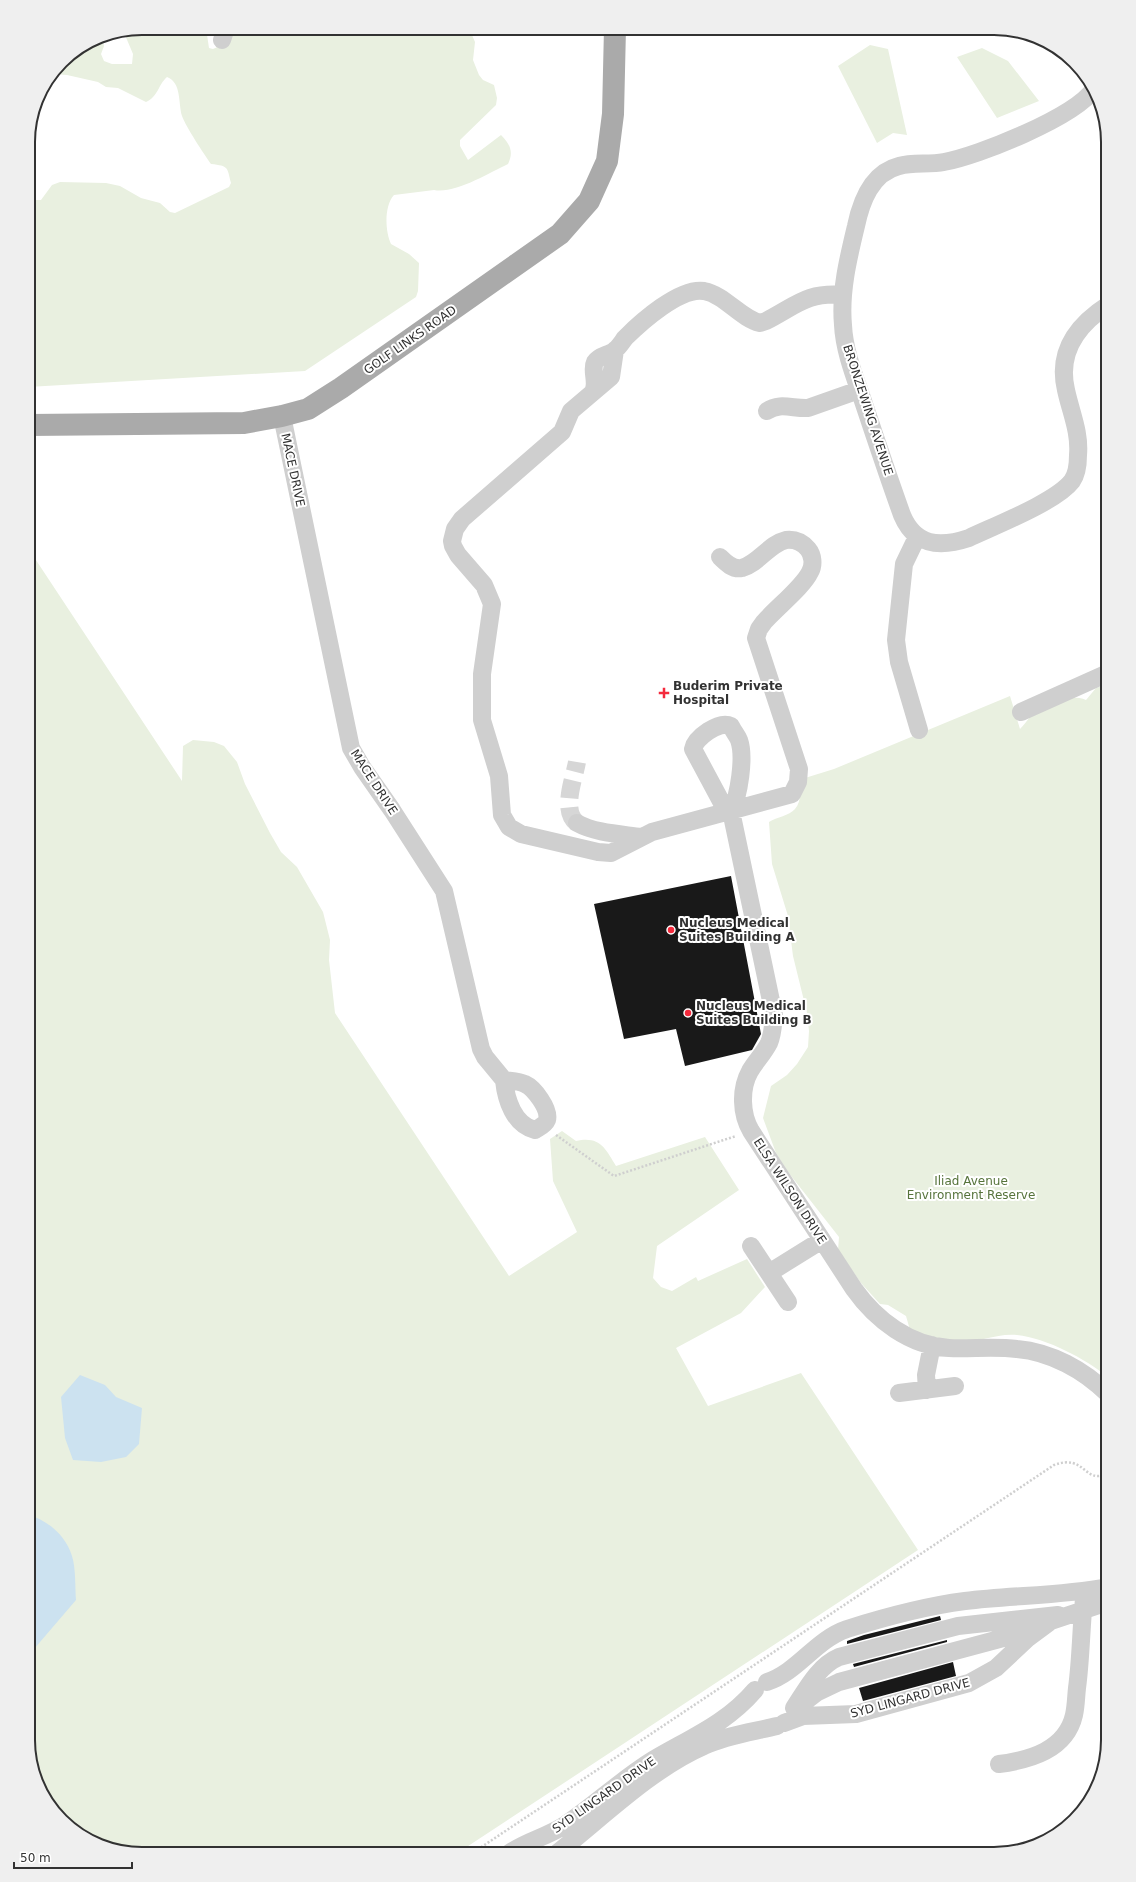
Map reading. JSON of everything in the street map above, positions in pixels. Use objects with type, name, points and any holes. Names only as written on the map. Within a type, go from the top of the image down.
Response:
[{"type":"main road","name":"GOLF LINKS ROAD","points":[[35,425],[230,423],[282,416],[308,409],[374,366],[560,234],[589,201],[607,160],[613,114],[615,35]]},
{"type":"street","name":"BRONZEWING AVENUE","points":[[917,537],[910,530],[902,515],[859,390],[849,356],[843,327],[843,295],[849,256],[861,206],[870,187],[883,173],[899,166],[945,162],[989,148],[1062,115],[1079,104],[1090,93]]},
{"type":"street","points":[[720,557],[731,566],[742,568],[759,559],[779,542],[794,540],[807,548],[812,560],[812,567],[806,578],[764,622],[759,629],[756,638],[797,764],[799,775],[796,789],[788,797],[731,811],[641,837],[618,850],[604,852],[521,834],[514,831],[505,823],[501,808],[499,776],[485,736],[481,715],[483,664],[492,604],[484,585],[458,555],[452,541],[455,529],[462,519],[559,436],[564,429],[571,411],[594,389],[596,383],[594,370],[595,362],[600,357],[615,350],[626,337],[668,303],[680,296],[696,291],[712,293],[757,322],[764,322],[809,297],[827,294],[843,295]]},
{"type":"street","points":[[919,730],[899,662],[896,640],[904,564],[917,537],[923,541],[940,543],[956,542],[969,538],[1045,502],[1072,481],[1076,473],[1078,461],[1078,441],[1076,425],[1066,392],[1064,365],[1075,334],[1085,322],[1101,310]]},
{"type":"street","points":[[767,411],[779,406],[800,409],[808,408],[859,390]]},
{"type":"street","name":"MACE DRIVE","points":[[282,416],[352,748],[362,767],[444,890],[481,1049],[485,1057],[504,1080],[509,1104],[522,1124],[535,1130],[543,1126]]},
{"type":"street","points":[[1021,712],[1101,675]]},
{"type":"street","name":"ELSA WILSON DRIVE","points":[[731,811],[774,1015],[771,1037],[768,1044],[746,1079],[743,1104],[748,1127],[854,1289],[876,1315],[885,1323],[911,1338],[932,1345],[948,1348],[1018,1349],[1034,1352],[1074,1368],[1093,1380],[1101,1387]]},
{"type":"street","points":[[577,823],[600,831],[641,837]]},
{"type":"street","points":[[504,1080],[519,1081],[532,1088],[547,1112],[546,1120],[543,1126]]},
{"type":"street","points":[[769,1273],[822,1240]]},
{"type":"street","points":[[751,1246],[788,1302]]},
{"type":"street","points":[[927,1390],[926,1375],[932,1345]]},
{"type":"street","points":[[900,1394],[955,1386]]},
{"type":"street","points":[[1049,1622],[1007,1637],[833,1684],[816,1693],[787,1718],[763,1724],[752,1714],[750,1704],[761,1686],[782,1677],[820,1644],[836,1634],[851,1628],[947,1604],[1101,1588]]},
{"type":"street","points":[[999,1764],[1024,1760],[1047,1751],[1061,1739],[1070,1725],[1074,1715],[1080,1665],[1077,1612],[1085,1590]]},
{"type":"street","name":"SYD LINGARD DRIVE","points":[[565,1847],[644,1784],[693,1751],[732,1736],[787,1718],[856,1714],[969,1683],[996,1668],[1028,1638],[1049,1622],[1101,1604]]},
{"type":"street","points":[[787,1718],[822,1669],[839,1657],[958,1626],[1077,1612]]},
{"type":"street","points":[[761,1686],[778,1682],[787,1687],[793,1697],[787,1718]]},
{"type":"street","name":"SYD LINGARD DRIVE","points":[[519,1847],[565,1825],[631,1774],[722,1722],[761,1686]]},
{"type":"street","points":[[582,1847],[597,1821]]},
{"type":"street","points":[[538,1847],[565,1825]]},
{"type":"path","points":[[543,1126],[614,1176],[748,1127]]},
{"type":"path","points":[[481,1847],[1054,1465],[1070,1462],[1076,1463],[1092,1475],[1101,1475]]},
{"type":"green space","points":[[207,35],[209,48],[213,49],[222,45],[227,35],[472,35],[475,42],[473,60],[479,75],[483,80],[494,85],[497,98],[496,105],[460,140],[460,146],[468,160],[501,135],[509,145],[511,152],[510,160],[508,164],[462,186],[452,189],[394,195],[388,205],[386,219],[389,239],[391,244],[409,254],[419,263],[418,291],[416,297],[305,371],[35,387],[35,200],[41,200],[52,185],[60,182],[106,183],[120,186],[141,198],[160,203],[170,212],[175,213],[229,187],[231,183],[228,170],[224,167],[211,164],[187,127],[182,116],[179,94],[172,80],[167,77],[156,94],[146,102],[118,88],[106,87],[98,82],[59,74],[71,61],[88,49],[103,42],[104,46],[101,54],[104,61],[112,64],[132,64],[133,54],[126,36]]},
{"type":"green space","points":[[870,45],[888,49],[907,135],[893,133],[877,143],[838,66]]},
{"type":"green space","points":[[982,48],[1008,61],[1039,101],[997,118],[957,57]]},
{"type":"green space","points":[[35,559],[182,781],[183,746],[193,740],[214,742],[224,746],[237,762],[245,784],[270,833],[281,852],[297,867],[323,912],[330,940],[329,960],[335,1013],[509,1276],[577,1232],[553,1181],[550,1139],[562,1131],[576,1141],[591,1140],[596,1142],[605,1149],[616,1166],[705,1137],[739,1190],[657,1246],[653,1278],[661,1287],[672,1291],[696,1277],[698,1281],[747,1259],[765,1287],[741,1313],[676,1348],[708,1406],[801,1373],[918,1550],[467,1847],[135,1847],[121,1845],[94,1836],[71,1821],[61,1811],[53,1800],[43,1781],[36,1754],[35,1740]]},
{"type":"green space","name":"Iliad Avenue Environment Reserve","points":[[1101,686],[1101,1372],[1065,1350],[1028,1337],[1003,1335],[967,1342],[953,1343],[935,1339],[910,1330],[906,1316],[888,1305],[880,1304],[861,1283],[838,1250],[839,1237],[788,1172],[776,1153],[763,1118],[771,1086],[787,1075],[797,1064],[808,1047],[809,1031],[807,1013],[793,956],[788,916],[772,864],[769,822],[790,813],[795,809],[799,802],[802,785],[805,778],[834,769],[1010,696],[1020,729],[1035,710],[1041,705],[1057,699],[1081,698],[1086,700],[1096,688]]},
{"type":"water","points":[[80,1375],[105,1385],[116,1397],[142,1408],[139,1444],[126,1457],[101,1462],[73,1460],[65,1438],[61,1397]]},
{"type":"water","points":[[35,1517],[55,1530],[61,1536],[69,1549],[75,1572],[76,1600],[35,1648]]},
{"type":"building","points":[[731,876],[761,1034],[752,1050],[685,1066],[676,1029],[624,1039],[594,904]]},
{"type":"building","points":[[940,1616],[941,1620],[847,1644],[847,1641],[864,1635]]},
{"type":"building","points":[[947,1640],[947,1642],[854,1667],[853,1664]]},
{"type":"building","points":[[953,1662],[956,1676],[863,1701],[859,1688]]},
{"type":"tunnel","points":[[577,762],[571,786],[569,803],[572,818],[577,823]]},
{"type":"place","name":"Buderim Private Hospital","points":[[664,693]]},
{"type":"place","name":"Nucleus Medical Suites Building A","points":[[671,930]]},
{"type":"place","name":"Nucleus Medical Suites Building B","points":[[688,1013]]}]
